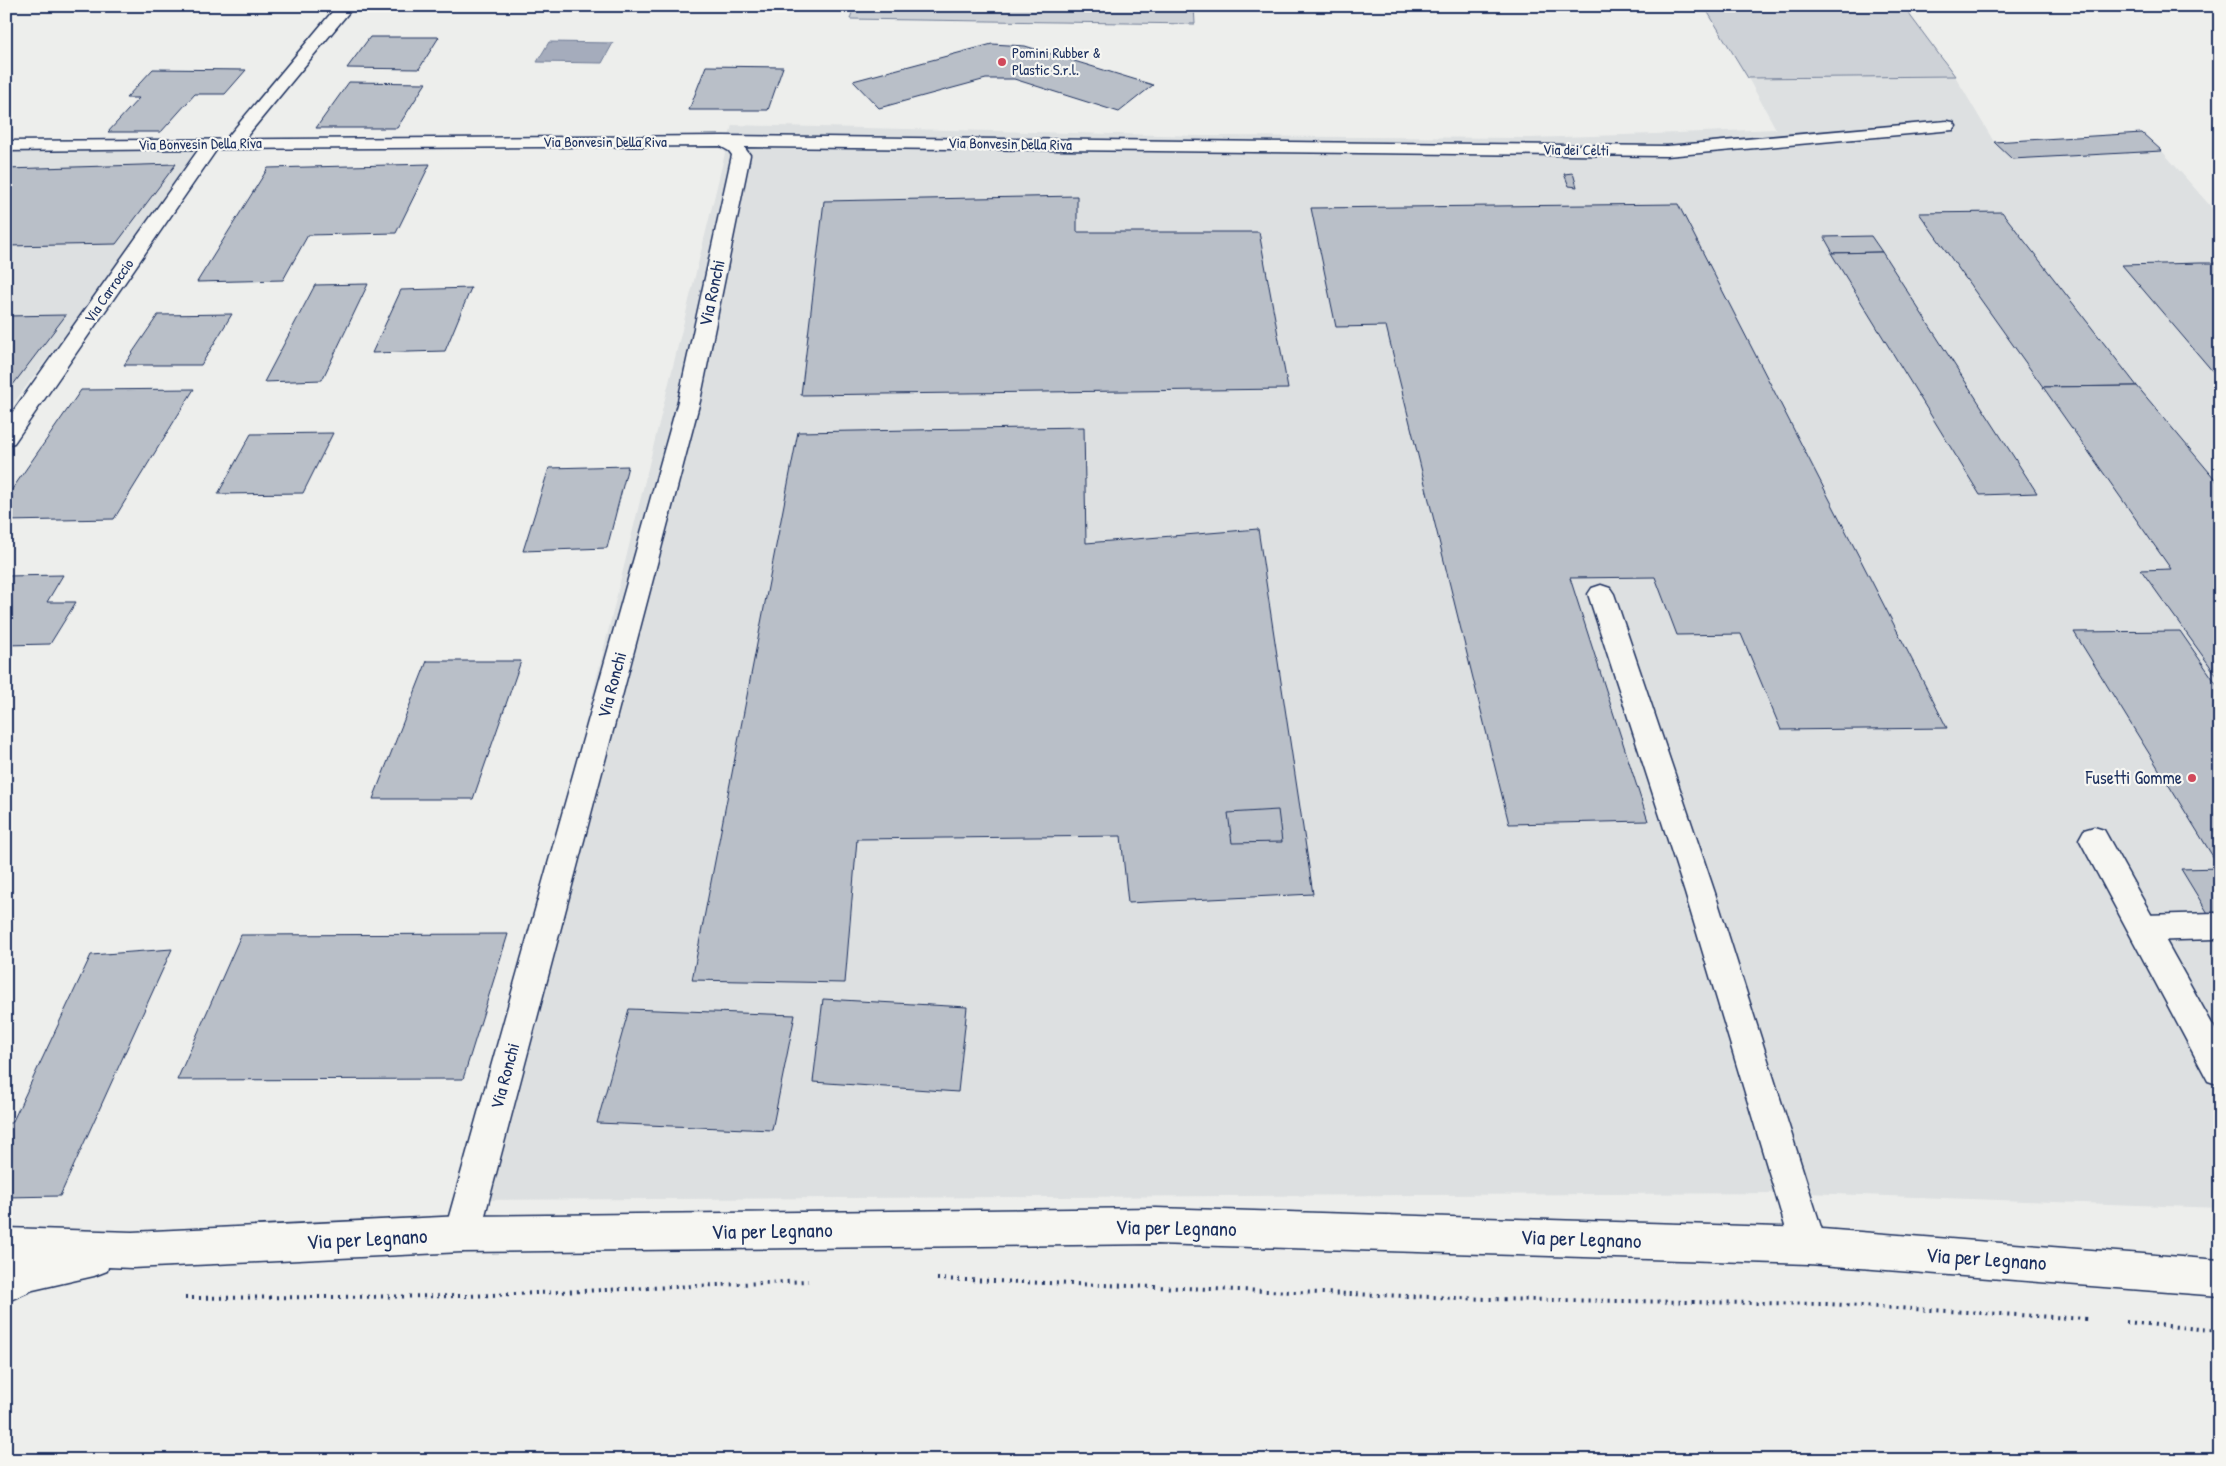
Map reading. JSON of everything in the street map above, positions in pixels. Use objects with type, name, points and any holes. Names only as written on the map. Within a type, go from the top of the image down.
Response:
[{"type":"street","name":"Via Carroccio","points":[[6,438],[222,143],[346,6]]},
{"type":"street","name":"Via dei Celti","points":[[1204,146],[1667,151],[1947,126]]},
{"type":"street","name":"Via Bonvesin Della Riva","points":[[6,146],[723,141],[1204,146]]},
{"type":"street","name":"Via Ronchi","points":[[462,1234],[690,396],[741,155],[735,147],[723,141]]},
{"type":"street","points":[[1601,594],[1700,893],[1808,1246]]},
{"type":"street","points":[[2094,839],[2220,1070]]},
{"type":"street","points":[[2144,928],[2216,926]]},
{"type":"street","name":"Via per Legnano","points":[[6,1246],[132,1250],[462,1234],[1156,1226],[1808,1246],[2220,1278]]},
{"type":"street","name":"Via per Legnano","points":[[6,1284],[30,1273],[132,1250]]},
{"type":"path","points":[[935,1279],[1488,1299],[1827,1304],[2094,1319]]},
{"type":"path","points":[[179,1298],[469,1296],[818,1281]]},
{"type":"path","points":[[2124,1322],[2220,1331]]},
{"type":"shaded area","points":[[854,6],[1194,6],[1195,24],[850,19]]},
{"type":"shaded area","points":[[1704,6],[1903,6],[1955,76],[1748,78]]},
{"type":"shaded area","points":[[1955,76],[1994,142],[2142,133],[2162,151],[2220,217],[2220,1208],[1805,1193],[469,1200],[732,125],[1201,136],[1530,138],[1654,134],[1776,129],[1748,78]]},
{"type":"shaded area","points":[[209,146],[6,413],[6,150]]},
{"type":"water","points":[[549,42],[613,43],[602,63],[537,62]]},
{"type":"building","points":[[370,37],[439,37],[419,69],[347,68]]},
{"type":"building","name":"Pomini Rubber & Plastic S.r.l.","points":[[992,44],[1025,46],[1153,85],[1119,112],[1014,79],[986,79],[879,108],[853,81]]},
{"type":"building","points":[[706,66],[783,67],[768,110],[689,110]]},
{"type":"building","points":[[153,69],[246,70],[225,94],[195,94],[161,132],[108,132],[139,98],[126,98]]},
{"type":"building","points":[[349,82],[426,83],[397,128],[316,128]]},
{"type":"building","points":[[2142,133],[2162,151],[2012,159],[1994,142]]},
{"type":"building","points":[[176,164],[116,244],[6,246],[6,169]]},
{"type":"building","points":[[430,164],[396,233],[308,235],[283,280],[197,282],[268,168]]},
{"type":"building","points":[[1573,173],[1577,187],[1569,186],[1564,174]]},
{"type":"building","points":[[1077,196],[1077,232],[1259,232],[1288,389],[801,395],[824,201]]},
{"type":"building","points":[[1678,204],[1947,728],[1781,730],[1741,634],[1677,635],[1655,577],[1570,578],[1648,821],[1509,824],[1386,326],[1336,327],[1311,208]]},
{"type":"building","points":[[2002,212],[2137,386],[2043,387],[1919,213]]},
{"type":"building","points":[[1871,236],[1882,252],[1833,253],[1824,237]]},
{"type":"building","points":[[1882,252],[2037,493],[1980,495],[1831,253]]},
{"type":"building","points":[[2220,263],[2220,380],[2122,265]]},
{"type":"building","points":[[368,284],[322,380],[264,382],[315,285]]},
{"type":"building","points":[[471,288],[445,351],[372,353],[401,290]]},
{"type":"building","points":[[232,314],[201,365],[124,365],[158,315]]},
{"type":"building","points":[[66,315],[6,394],[6,316]]},
{"type":"building","points":[[2137,386],[2220,485],[2220,680],[2141,570],[2171,569],[2043,387]]},
{"type":"building","points":[[194,389],[114,519],[6,521],[6,498],[81,390]]},
{"type":"building","points":[[1084,427],[1086,543],[1258,529],[1313,894],[1128,903],[1121,836],[857,839],[845,983],[692,980],[798,432]]},
{"type":"building","points":[[333,433],[303,493],[218,494],[251,434]]},
{"type":"building","points":[[628,466],[607,548],[523,551],[549,468]]},
{"type":"building","points":[[63,575],[47,602],[76,602],[50,644],[6,645],[6,576]]},
{"type":"building","name":"Fusetti Gomme","points":[[2180,631],[2220,689],[2220,868],[2074,632]]},
{"type":"building","points":[[427,661],[521,661],[473,799],[373,799]]},
{"type":"building","points":[[1278,810],[1282,842],[1232,843],[1228,813]]},
{"type":"building","points":[[2220,868],[2220,933],[2181,869]]},
{"type":"building","points":[[508,934],[463,1079],[177,1080],[241,935]]},
{"type":"building","points":[[172,949],[60,1196],[6,1197],[6,1123],[12,1123],[91,955]]},
{"type":"building","points":[[823,999],[967,1007],[958,1092],[813,1082]]},
{"type":"building","points":[[629,1009],[795,1015],[772,1130],[597,1123]]},
{"type":"place","name":"Pomini Rubber & Plastic S.r.l.","points":[[1002,62]]},
{"type":"place","name":"Fusetti Gomme","points":[[2192,778]]}]
